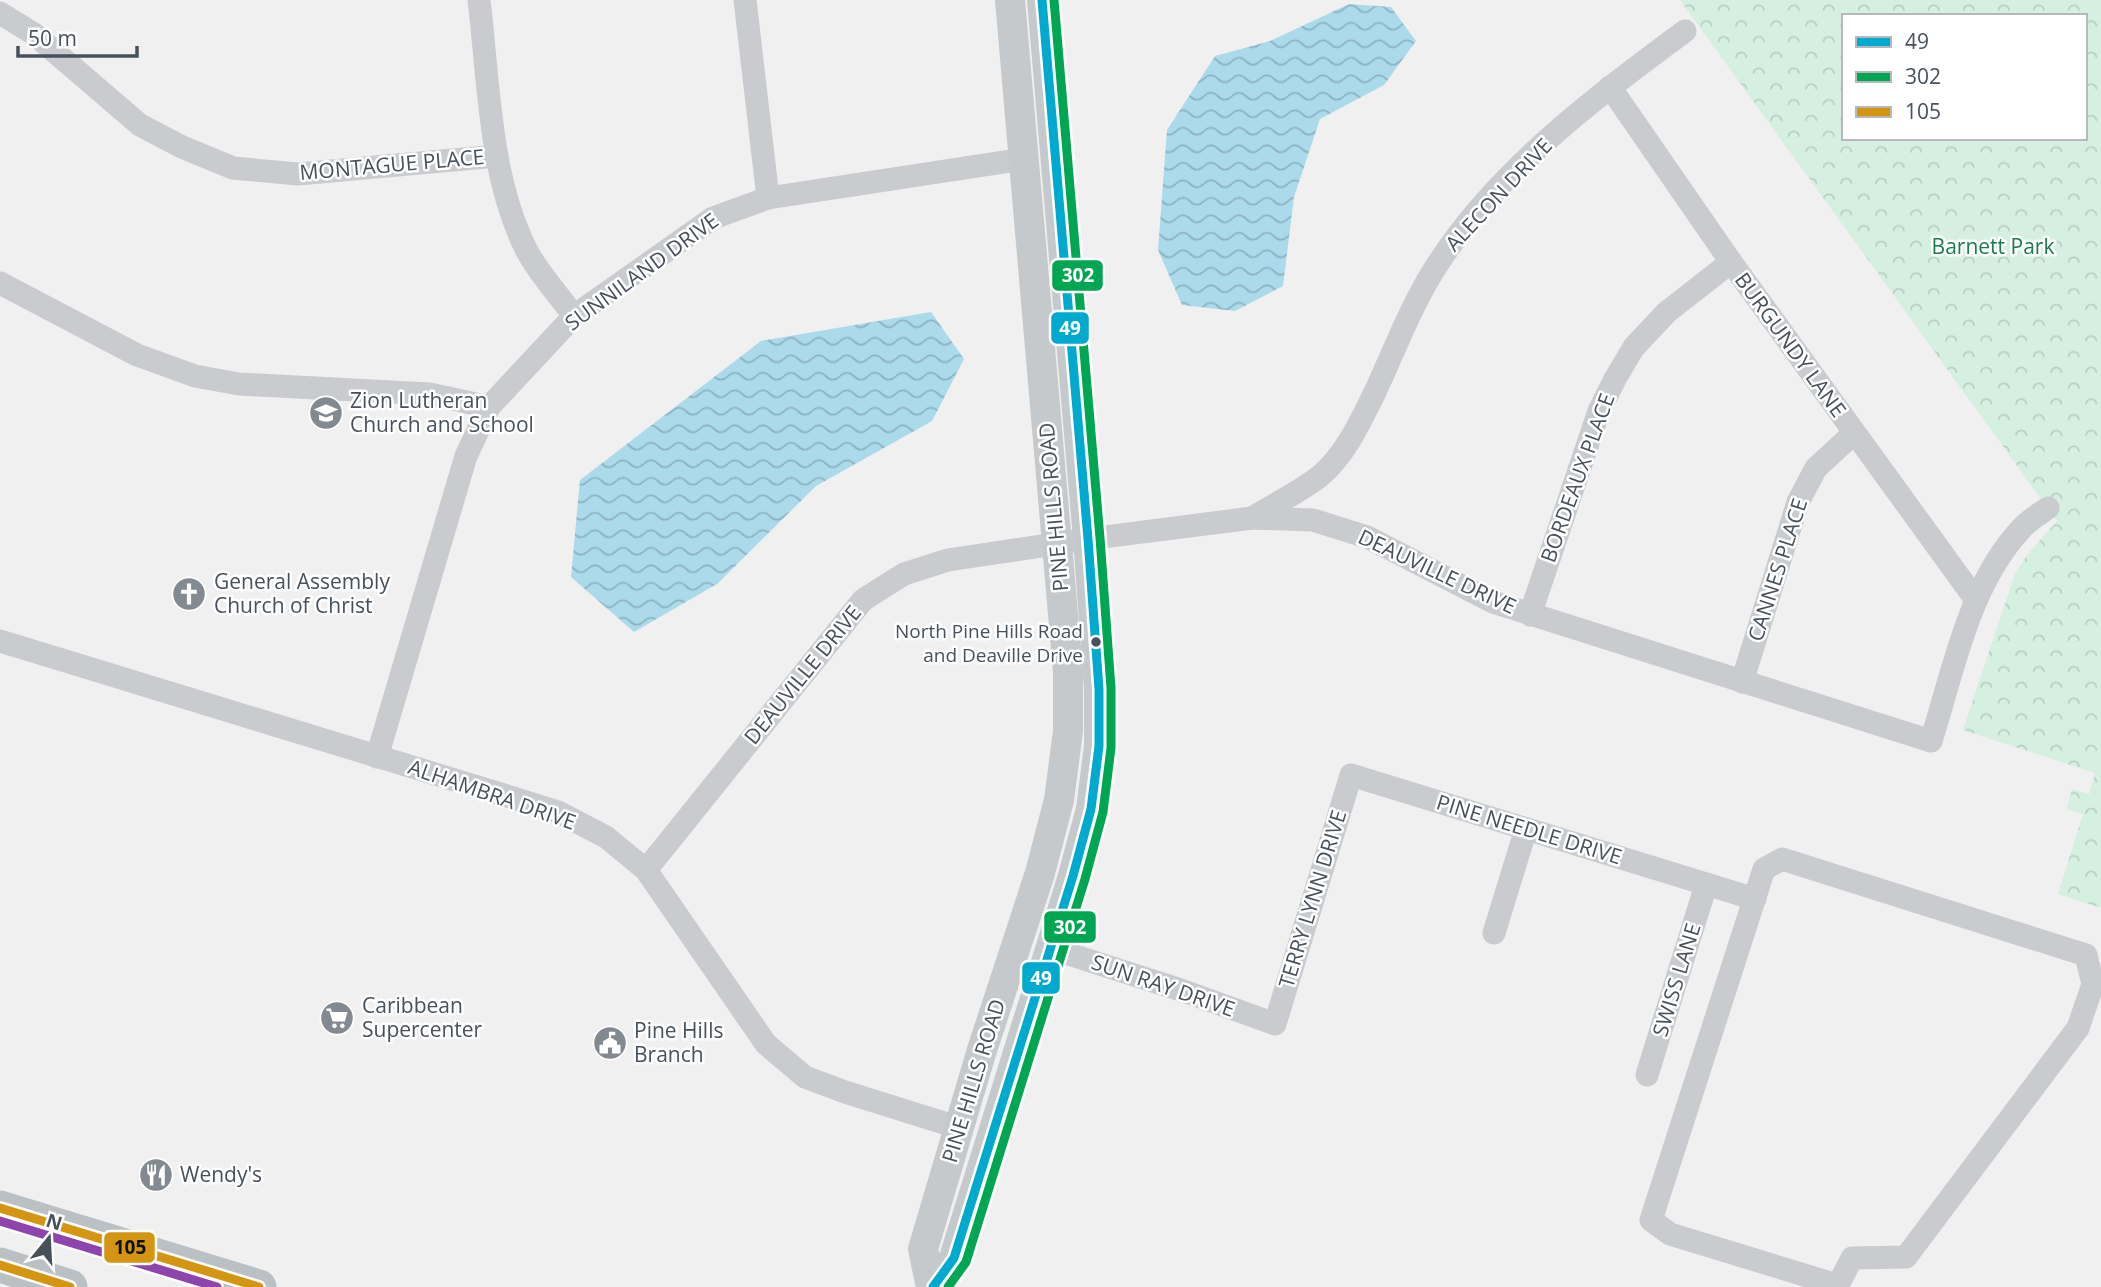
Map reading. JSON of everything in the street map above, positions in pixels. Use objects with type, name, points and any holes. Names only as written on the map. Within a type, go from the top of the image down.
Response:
[{"type":"highway","points":[[1,1212],[259,1287]]},
{"type":"highway","points":[[0,1265],[70,1287]]},
{"type":"main road","name":"PINE HILLS ROAD","points":[[932,1287],[923,1249],[982,1050],[1040,873],[1059,800],[1068,731],[1068,671],[1010,0]]},
{"type":"main road","name":"PINE HILLS ROAD","points":[[932,1287],[954,1258],[1050,948],[1091,809],[1099,746],[1099,689],[1088,539],[1042,0]]},
{"type":"main road","points":[[960,1128],[968,1151],[957,1203],[962,1231]]},
{"type":"street","points":[[480,0],[497,156],[511,214],[528,253],[574,316]]},
{"type":"street","points":[[745,0],[768,198]]},
{"type":"street","name":"MONTAGUE PLACE","points":[[0,13],[34,34],[140,125],[182,147],[233,168],[298,174],[497,156]]},
{"type":"street","name":"ALECON DRIVE","points":[[1252,518],[1320,475],[1354,436],[1412,309],[1441,258],[1483,205],[1528,158],[1610,87],[1685,31]]},
{"type":"street","name":"BURGUNDY LANE","points":[[1610,87],[1731,262],[1976,600]]},
{"type":"street","name":"SUNNILAND DRIVE","points":[[377,757],[466,456],[489,407],[574,316],[713,218],[768,198],[1023,159]]},
{"type":"street","name":"BORDEAUX PLACE","points":[[1530,615],[1599,411],[1615,379],[1634,347],[1667,312],[1731,262]]},
{"type":"street","points":[[0,283],[137,355],[195,376],[239,384],[430,394],[489,407]]},
{"type":"street","name":"CANNES PLACE","points":[[1742,682],[1798,502],[1816,468],[1853,433]]},
{"type":"street","points":[[1976,600],[1999,556],[2023,526],[2048,508]]},
{"type":"street","name":"DEAUVILLE DRIVE","points":[[646,870],[863,600],[904,574],[948,560],[1252,518],[1313,520],[1367,537],[1493,602],[1931,741],[1976,600]]},
{"type":"street","name":"ALHAMBRA DRIVE","points":[[0,641],[558,813],[606,837],[646,870],[765,1044],[793,1068],[805,1077],[845,1092],[960,1128]]},
{"type":"street","name":"PINE NEEDLE DRIVE","points":[[1351,775],[1755,899]]},
{"type":"street","name":"TERRY LYNN DRIVE","points":[[1275,1024],[1351,775]]},
{"type":"street","points":[[1494,933],[1526,829]]},
{"type":"street","points":[[1782,859],[2086,955],[2093,984],[2078,1028],[1906,1257],[1852,1258],[1837,1286],[1671,1234],[1651,1220],[1764,869],[1782,859]]},
{"type":"street","name":"SWISS LANE","points":[[1647,1075],[1706,885]]},
{"type":"street","name":"SUN RAY DRIVE","points":[[1050,948],[1181,990],[1275,1024]]},
{"type":"green space","name":"Barnett Park","points":[[1680,0],[2101,0],[2101,908],[2058,894],[2083,814],[2067,809],[2072,789],[2089,794],[2095,773],[1963,730],[2014,576],[2027,555],[2057,521]]},
{"type":"water","points":[[1349,4],[1391,7],[1416,41],[1384,85],[1320,119],[1294,197],[1283,286],[1235,311],[1182,305],[1158,250],[1167,130],[1215,56],[1270,41]]},
{"type":"water","points":[[931,312],[964,359],[932,421],[816,486],[717,584],[634,632],[571,577],[580,480],[761,341]]},
{"type":"transit line","name":"49","points":[[933,1287],[954,1258],[1073,876],[1091,809],[1099,746],[1099,689],[1088,539],[1042,0]]},
{"type":"transit line","name":"302","points":[[948,1287],[966,1262],[1085,879],[1103,812],[1111,748],[1111,688],[1100,538],[1054,0]]},
{"type":"transit line","name":"105","points":[[0,1208],[259,1287]]},
{"type":"transit line","points":[[0,1221],[217,1287]]},
{"type":"transit line","name":"105","points":[[0,1265],[70,1287]]},
{"type":"place","name":"Zion Lutheran Church and School","points":[[326,413]]},
{"type":"place","name":"General Assembly Church of Christ","points":[[189,594]]},
{"type":"place","name":"North Pine Hills Road and Deaville Drive","points":[[1096,642]]},
{"type":"place","name":"Caribbean Supercenter","points":[[337,1018]]},
{"type":"place","name":"Pine Hills Branch","points":[[610,1043]]},
{"type":"place","name":"Wendy's","points":[[156,1175]]}]
